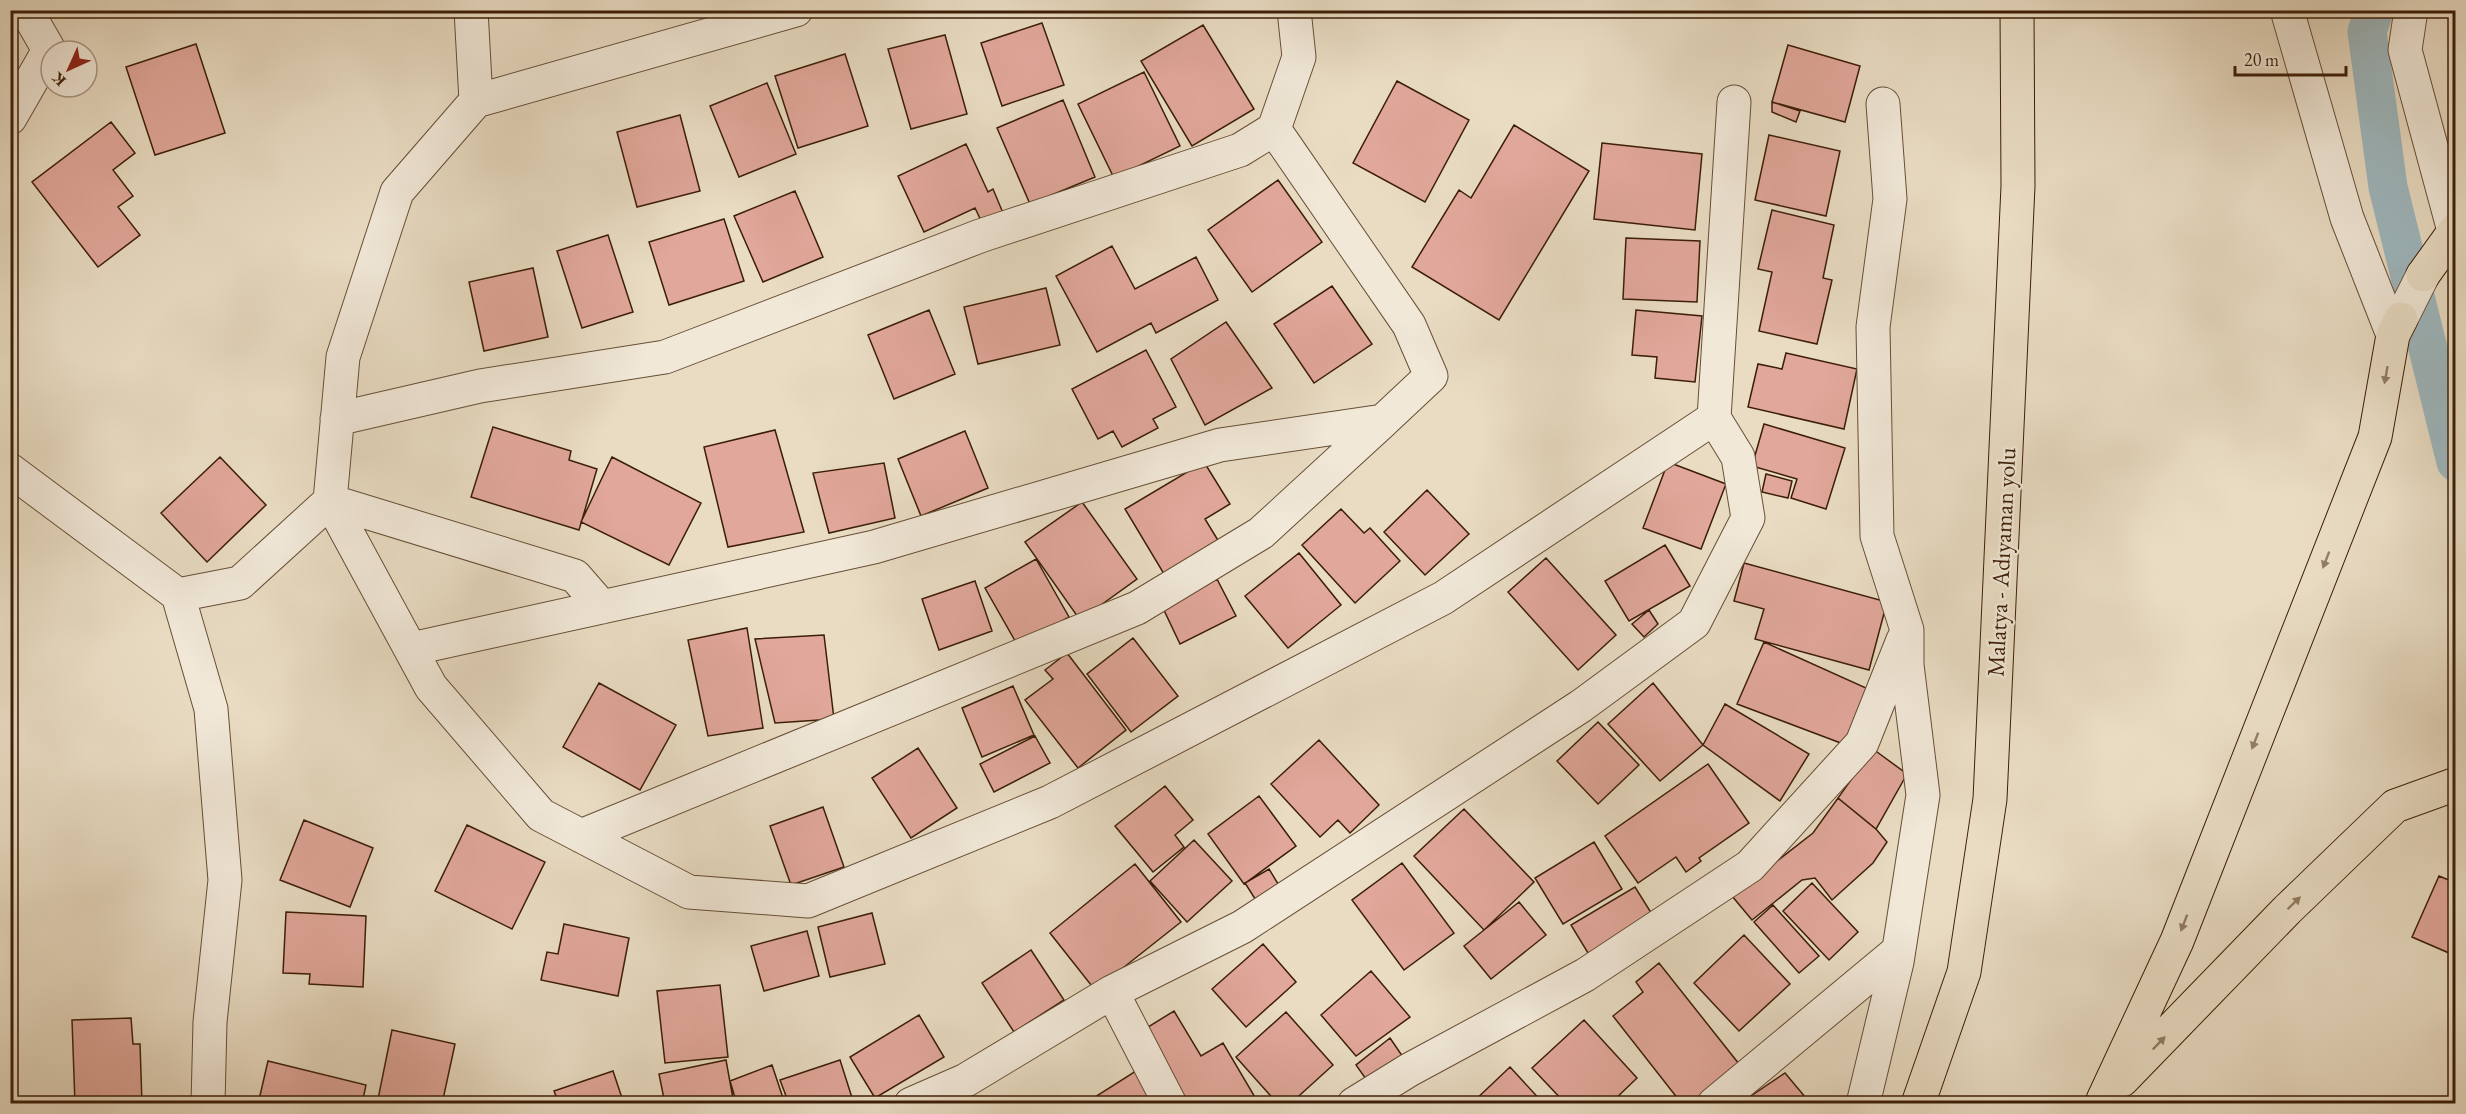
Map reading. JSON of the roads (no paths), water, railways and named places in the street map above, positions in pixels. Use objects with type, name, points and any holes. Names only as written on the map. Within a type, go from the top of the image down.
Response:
[{"type":"main road","name":"Malatya - Adıyaman yolu","points":[[1918,1104],[1964,972],[1990,799],[2018,186],[2017,10]]},
{"type":"main road","points":[[2423,274],[2455,230]]},
{"type":"main road","points":[[2102,1102],[2177,941],[2374,437],[2397,327]]},
{"type":"main road","points":[[2102,1102],[2287,910],[2395,806],[2456,784]]},
{"type":"street","points":[[10,118],[49,50],[26,10]]},
{"type":"street","points":[[471,10],[476,101]]},
{"type":"street","points":[[796,10],[476,101],[397,192],[343,357],[330,501],[431,687],[541,815],[688,892],[808,901],[1050,802],[1443,598],[1714,418]]},
{"type":"street","points":[[338,419],[480,386],[665,357],[980,236],[1240,150],[1274,129],[1299,57],[1294,10]]},
{"type":"street","points":[[2287,10],[2347,218],[2397,327]]},
{"type":"street","points":[[2411,10],[2405,50],[2455,230]]},
{"type":"street","points":[[911,1104],[966,1080],[1112,992],[1242,927],[1581,706],[1694,623],[1748,518],[1738,457],[1714,418],[1734,102]]},
{"type":"street","points":[[1863,1104],[1898,952],[1923,795],[1907,664],[1907,630],[1876,536],[1873,327],[1890,199],[1883,104]]},
{"type":"street","points":[[581,836],[1137,608],[1261,533],[1431,376],[1409,325],[1274,129]]},
{"type":"street","points":[[2397,327],[2423,274]]},
{"type":"street","points":[[411,649],[874,547],[1220,445],[1383,421]]},
{"type":"street","points":[[10,470],[178,595],[211,708],[225,880],[210,1022],[208,1104]]},
{"type":"street","points":[[178,595],[240,583],[330,501]]},
{"type":"street","points":[[330,501],[575,576],[602,607]]},
{"type":"street","points":[[1354,1104],[1409,1070],[1585,975],[1750,866],[1862,743],[1907,630]]},
{"type":"street","points":[[1714,1104],[1898,952]]},
{"type":"street","points":[[1112,992],[1170,1104]]},
{"type":"waterway","points":[[2374,10],[2367,32],[2388,187],[2456,462]]}]
